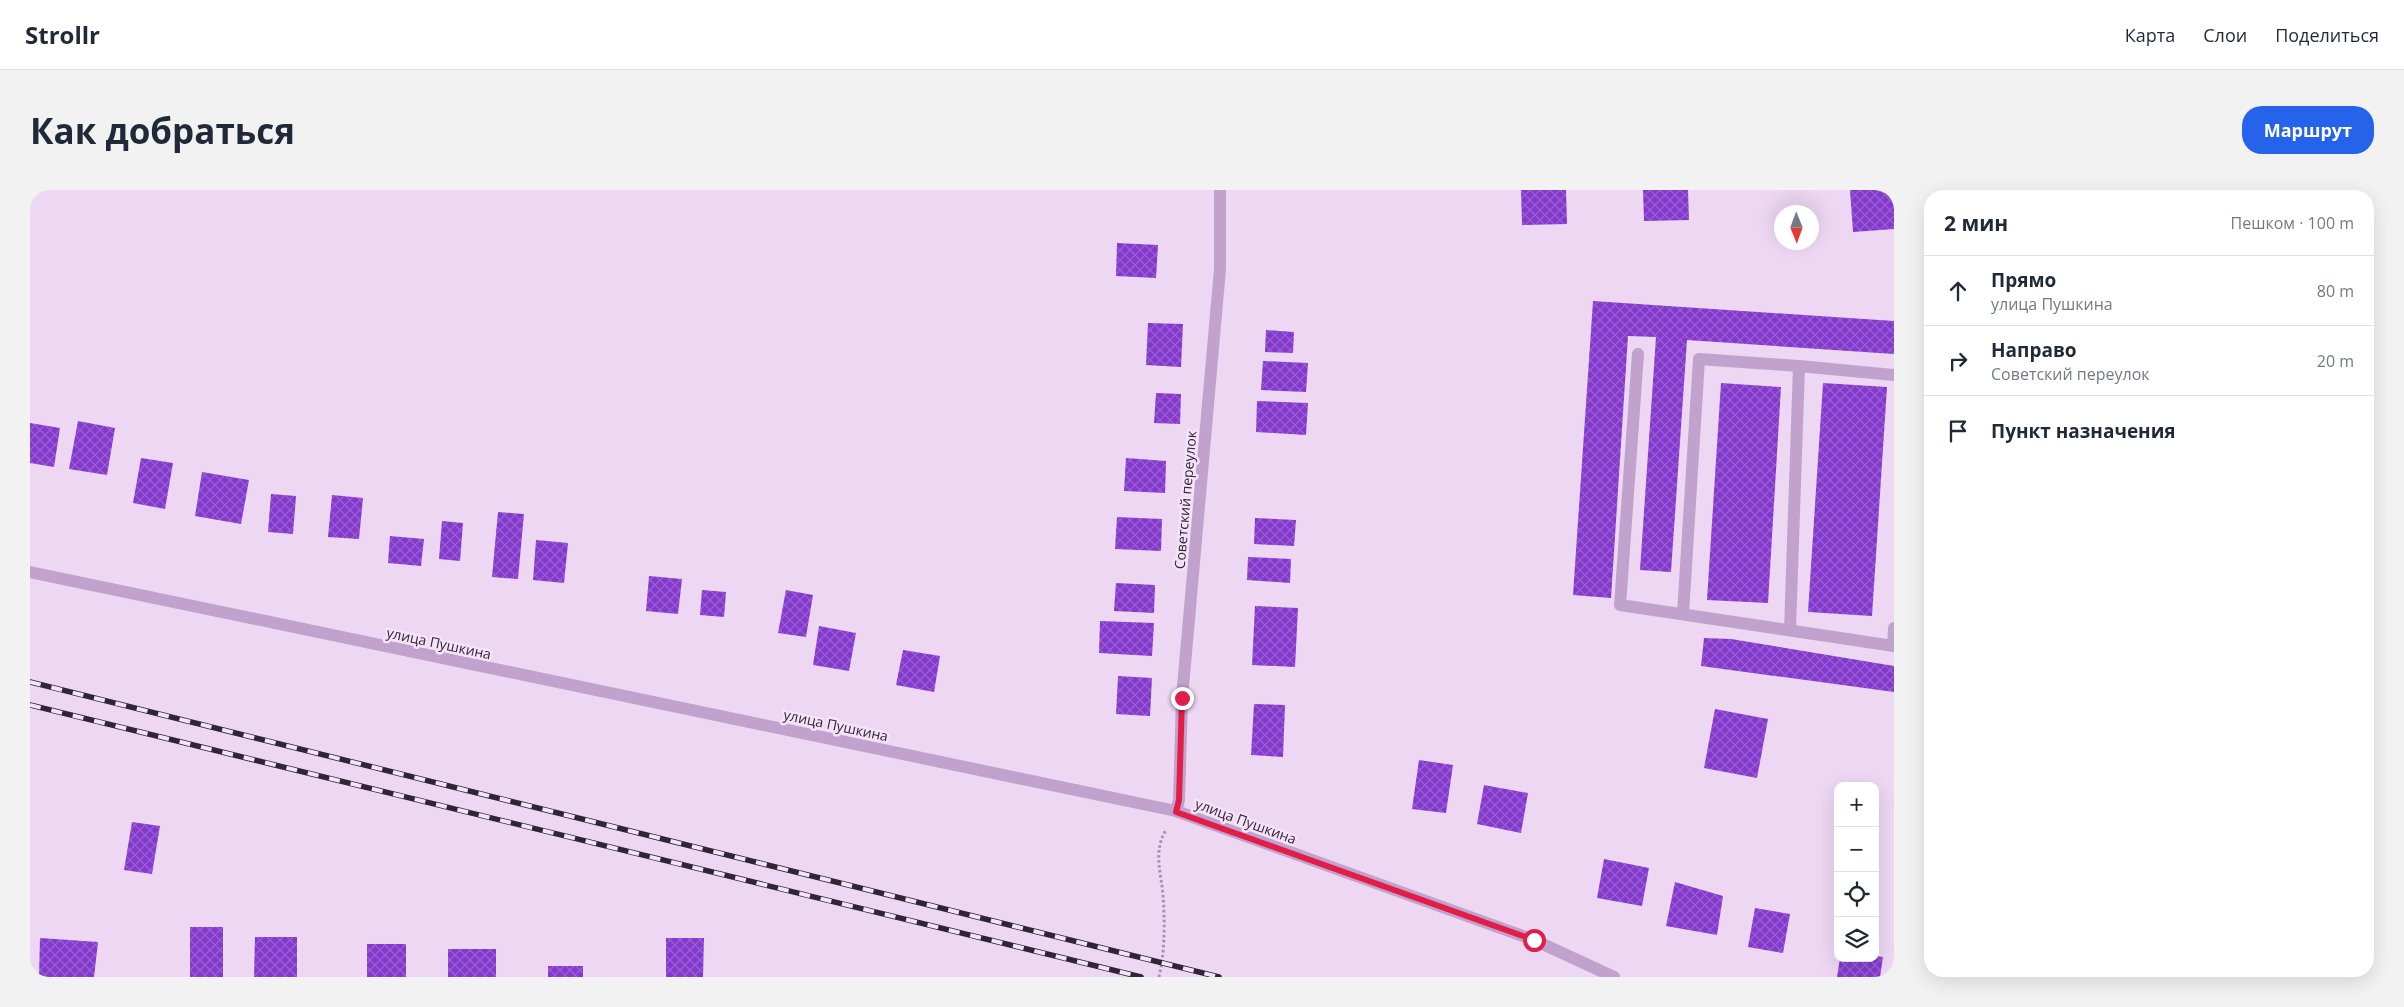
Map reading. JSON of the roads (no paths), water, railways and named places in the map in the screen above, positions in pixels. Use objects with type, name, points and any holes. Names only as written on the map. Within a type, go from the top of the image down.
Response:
[{"type":"street","name":"Советский переулок","points":[[1176,812],[1179,800],[1182,698],[1220,269],[1220,190]]},
{"type":"street","points":[[1638,354],[1620,605],[1894,646],[1894,628]]},
{"type":"street","points":[[1683,614],[1699,359],[1894,375]]},
{"type":"street","points":[[1790,630],[1799,366]]},
{"type":"street","name":"улица Пушкина","points":[[30,572],[1176,812],[1534,940],[1614,977]]},
{"type":"railway","points":[[30,682],[1219,977]]},
{"type":"railway","points":[[30,705],[1141,977]]}]
